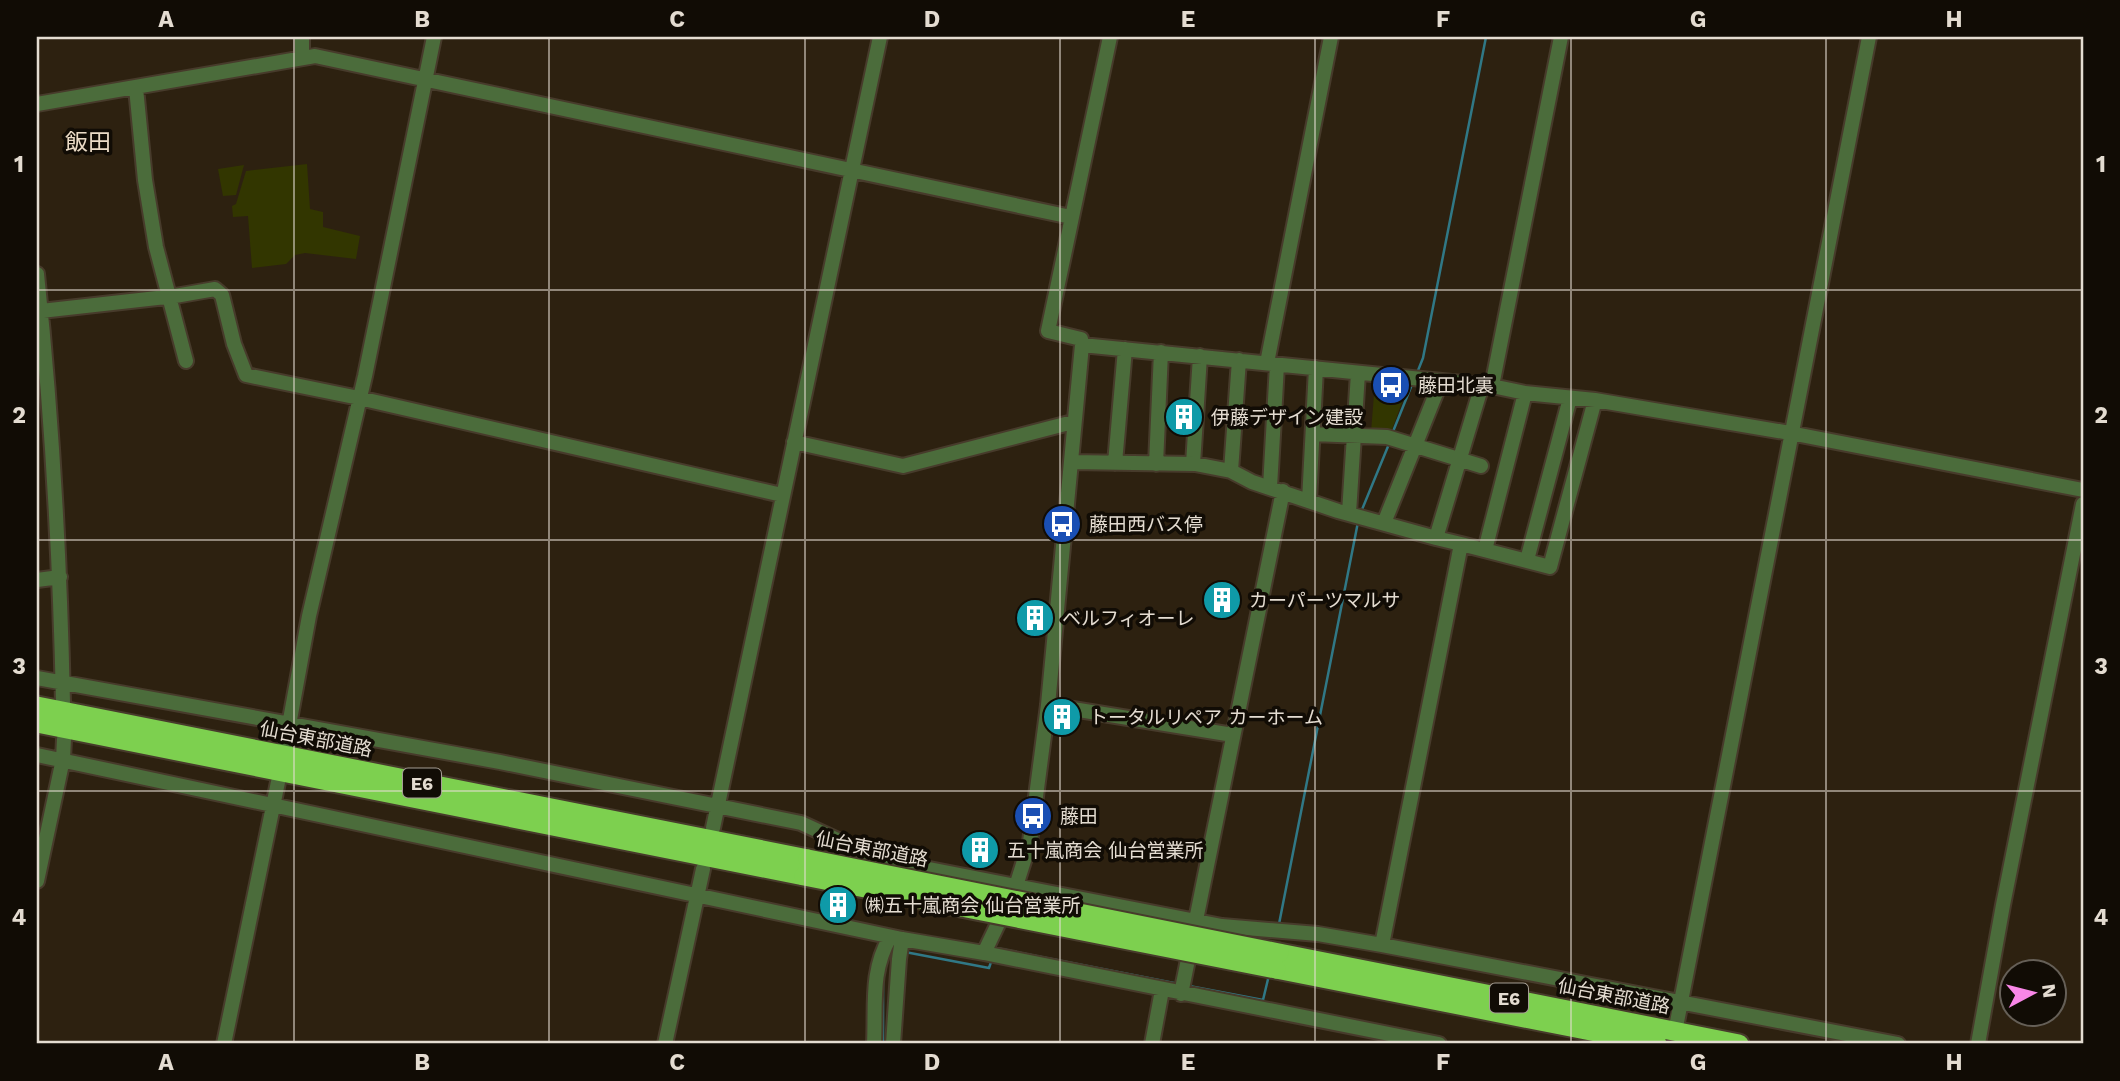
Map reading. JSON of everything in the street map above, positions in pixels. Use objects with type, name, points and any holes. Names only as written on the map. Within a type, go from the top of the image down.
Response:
[{"type":"highway","name":"仙台東部道路","points":[[37,706],[806,867],[1278,961],[1740,1044]]},
{"type":"highway","name":"仙台東部道路","points":[[37,723],[806,867]]},
{"type":"highway","name":"仙台東部道路","points":[[1278,961],[1657,1044]]},
{"type":"street","points":[[302,37],[302,57]]},
{"type":"street","points":[[285,747],[309,616],[359,398],[434,37]]},
{"type":"street","points":[[713,828],[880,37]]},
{"type":"street","points":[[984,953],[1016,886],[1030,842],[1048,705],[1082,345],[1081,339],[1048,331],[1110,37]]},
{"type":"street","points":[[1182,987],[1233,735],[1277,489],[1272,364],[1331,37]]},
{"type":"street","points":[[1436,538],[1460,458],[1487,386],[1561,37]]},
{"type":"street","points":[[1676,1022],[1869,37]]},
{"type":"street","points":[[37,104],[315,56],[1071,217]]},
{"type":"street","points":[[136,88],[145,180],[156,247],[186,361]]},
{"type":"street","points":[[37,274],[60,577],[63,703]]},
{"type":"street","points":[[41,311],[169,297],[215,289],[222,295],[234,344],[246,376],[359,398],[782,495]]},
{"type":"street","points":[[1082,345],[1441,381],[1595,400],[1790,433],[2083,490]]},
{"type":"street","points":[[1115,463],[1125,349]]},
{"type":"street","points":[[1156,464],[1161,352]]},
{"type":"street","points":[[1193,464],[1200,356]]},
{"type":"street","points":[[1231,471],[1240,360]]},
{"type":"street","points":[[1309,500],[1316,369]]},
{"type":"street","points":[[1357,516],[1352,436],[1358,373]]},
{"type":"street","points":[[1384,523],[1441,381]]},
{"type":"street","points":[[1485,550],[1525,393]]},
{"type":"street","points":[[1527,560],[1570,398]]},
{"type":"street","points":[[1072,462],[1193,464],[1231,471],[1252,482],[1357,516],[1550,567],[1595,400]]},
{"type":"street","points":[[794,442],[903,466],[1073,422]]},
{"type":"street","points":[[1313,434],[1392,439],[1481,466]]},
{"type":"street","points":[[1978,1044],[2083,504]]},
{"type":"street","points":[[1382,946],[1461,544]]},
{"type":"street","points":[[37,580],[60,577]]},
{"type":"street","points":[[37,678],[513,765],[801,823],[866,853],[914,866],[1222,926],[1276,930],[1382,946],[1898,1044]]},
{"type":"street","points":[[1048,705],[1233,735]]},
{"type":"street","points":[[37,881],[64,738]]},
{"type":"street","points":[[37,755],[697,894],[898,940],[984,953],[1162,990],[1182,987],[1439,1044]]},
{"type":"street","points":[[224,1044],[278,782]]},
{"type":"street","points":[[665,1044],[703,869]]},
{"type":"street","points":[[893,1044],[898,940]]},
{"type":"street","points":[[874,1044],[875,982],[880,954],[898,940]]},
{"type":"street","points":[[1152,1044],[1162,990]]},
{"type":"green space","points":[[307,164],[310,209],[323,212],[323,227],[360,236],[356,259],[305,253],[295,255],[286,264],[252,268],[248,216],[233,217],[232,206],[236,204],[246,171]]},
{"type":"green space","points":[[244,165],[236,195],[223,196],[218,169]]},
{"type":"green space","points":[[1375,382],[1408,386],[1391,432],[1371,432]]},
{"type":"waterway","points":[[1417,373],[1423,358],[1486,37]]},
{"type":"waterway","points":[[1392,434],[1413,382]]},
{"type":"waterway","points":[[1361,512],[1389,444]]},
{"type":"waterway","points":[[1279,924],[1358,522]]},
{"type":"waterway","points":[[996,948],[1179,984]]},
{"type":"waterway","points":[[905,952],[989,968],[991,962]]},
{"type":"waterway","points":[[1189,986],[1263,1000],[1269,975]]},
{"type":"waterway","points":[[883,979],[883,1044]]},
{"type":"place","name":"藤田北裏","points":[[1391,385]]},
{"type":"place","name":"伊藤デザイン建設","points":[[1184,417]]},
{"type":"place","name":"藤田西バス停","points":[[1062,524]]},
{"type":"place","name":"カーパーツマルサ","points":[[1222,600]]},
{"type":"place","name":"ベルフィオーレ","points":[[1035,618]]},
{"type":"place","name":"トータルリペア カーホーム","points":[[1062,717]]},
{"type":"place","name":"藤田","points":[[1033,816]]},
{"type":"place","name":"五十嵐商会 仙台営業所","points":[[980,850]]},
{"type":"place","name":"㈱五十嵐商会 仙台営業所","points":[[838,905]]},
{"type":"district","name":"飯田","points":[[88,142]]}]
